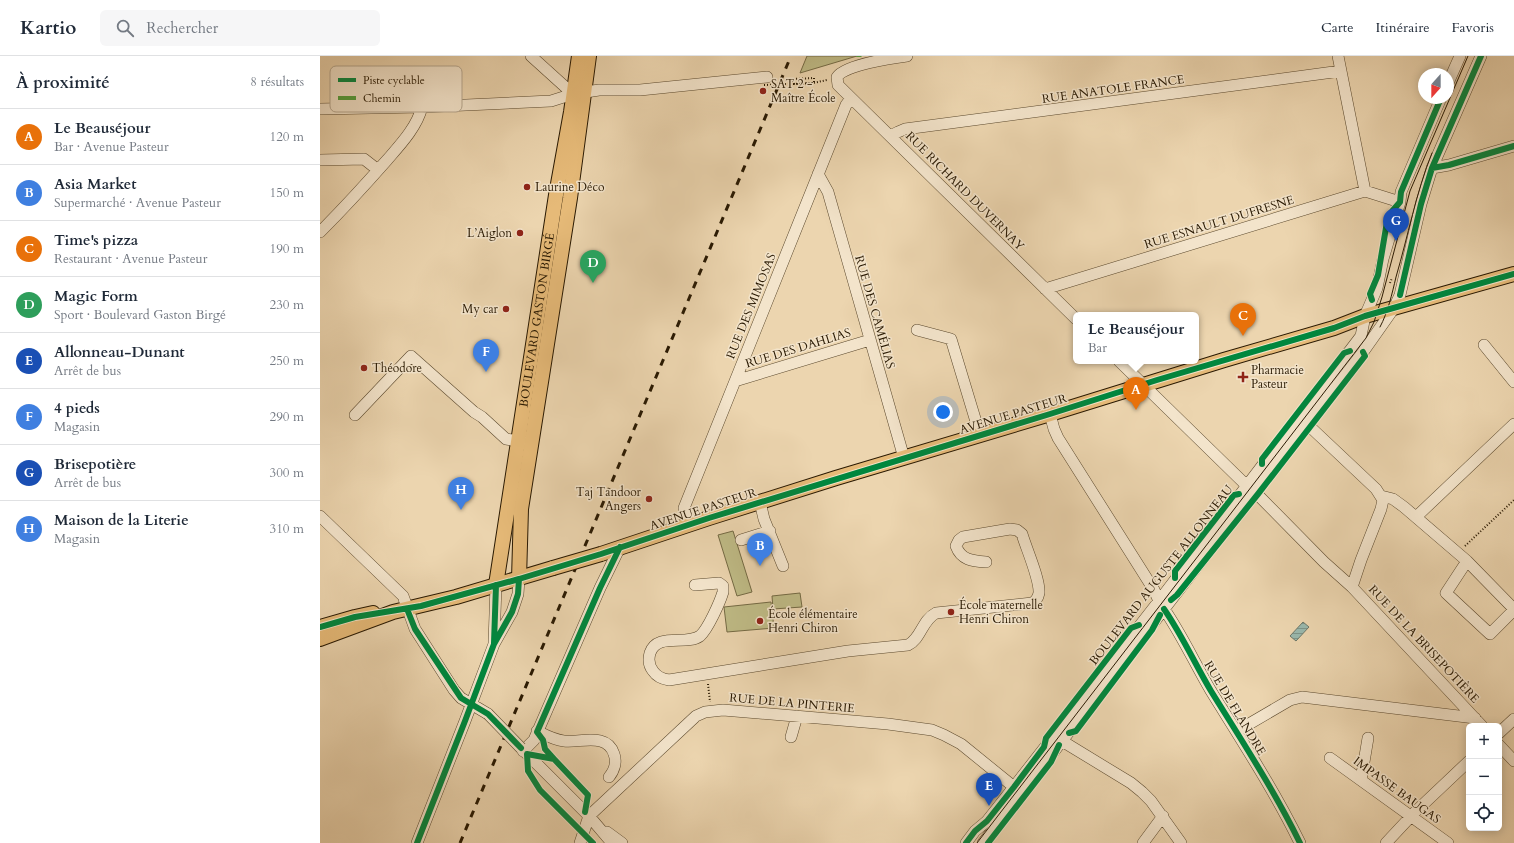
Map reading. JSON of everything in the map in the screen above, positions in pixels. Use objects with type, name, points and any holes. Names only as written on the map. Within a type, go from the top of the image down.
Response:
[{"type":"main road","name":"BOULEVARD GASTON BIRGÉ","points":[[496,585],[525,442],[569,205],[579,93],[579,56]]},
{"type":"main road","name":"BOULEVARD GASTON BIRGÉ","points":[[579,93],[589,56]]},
{"type":"main road","name":"AVENUE PASTEUR","points":[[407,609],[601,554],[760,502],[1256,350],[1334,328],[1365,316],[1514,274]]},
{"type":"main road","name":"BOULEVARD GASTON BIRGÉ","points":[[519,578],[525,442]]},
{"type":"main road","points":[[320,627],[357,616],[407,609]]},
{"type":"main road","points":[[320,639],[393,612],[407,609]]},
{"type":"street","points":[[532,56],[579,93]]},
{"type":"street","points":[[836,81],[837,77],[843,72],[874,62],[907,56]]},
{"type":"street","points":[[1338,56],[1365,191],[1400,202]]},
{"type":"street","points":[[1454,70],[1460,56]]},
{"type":"street","points":[[1251,488],[1307,424],[1394,308],[1400,296],[1421,204],[1432,168],[1481,56]]},
{"type":"street","name":"RUE ANATOLE FRANCE","points":[[890,136],[905,129],[1341,72]]},
{"type":"street","points":[[462,105],[550,101],[579,93],[599,90],[640,90],[766,81]]},
{"type":"street","name":"RUE RICHARD DUVERNAY","points":[[836,81],[851,98],[1073,316]]},
{"type":"street","name":"RUE DES MIMOSAS","points":[[688,525],[684,508],[818,174],[846,106],[851,98]]},
{"type":"street","name":"BOULEVARD AUGUSTE ALLONNEAU","points":[[966,843],[975,831],[987,821],[1161,605],[1251,488],[1361,336],[1365,316],[1377,288],[1400,202],[1401,192],[1438,104]]},
{"type":"street","points":[[320,109],[330,109]]},
{"type":"street","points":[[320,232],[378,170],[404,139],[420,117],[421,112]]},
{"type":"street","points":[[1432,168],[1449,165],[1514,146]]},
{"type":"street","points":[[320,160],[364,159],[378,170]]},
{"type":"street","name":"RUE DES CAMÉLIAS","points":[[818,174],[828,192],[904,458]]},
{"type":"street","name":"RUE ESNAULT DUFRESNE","points":[[1045,289],[1365,191]]},
{"type":"street","points":[[917,330],[951,339],[980,435]]},
{"type":"street","name":"RUE DES DAHLIAS","points":[[735,381],[870,340]]},
{"type":"street","points":[[1484,345],[1514,382]]},
{"type":"street","points":[[355,415],[411,356],[474,412],[506,438],[525,442]]},
{"type":"street","points":[[1123,364],[1251,488],[1324,562],[1352,587]]},
{"type":"street","name":"RUE DE FLANDRE","points":[[1050,414],[1058,438],[1154,590],[1161,605],[1211,690],[1288,818],[1305,843]]},
{"type":"street","points":[[1307,424],[1376,489],[1381,496],[1393,499],[1468,561],[1514,610],[1490,634],[1446,593],[1468,561]]},
{"type":"street","points":[[1416,517],[1514,424]]},
{"type":"street","name":"RUE DE LA BRISEPOTIÈRE","points":[[1381,496],[1383,500],[1381,509],[1352,587],[1478,722]]},
{"type":"street","points":[[760,502],[764,519],[783,566]]},
{"type":"street","points":[[320,516],[402,594],[406,601],[407,609],[414,629],[454,690],[461,698],[488,714],[600,827],[612,843]]},
{"type":"street","points":[[695,585],[719,583],[723,586],[723,592],[706,628],[701,635],[692,639],[664,641],[654,646],[650,655],[650,665],[655,674],[664,679],[669,680],[848,651],[908,645],[914,641],[929,618],[936,613],[1032,603],[1037,599],[1039,592],[1037,580],[1022,534],[1017,530],[1010,529],[997,531],[963,537],[959,540],[956,546],[960,555],[970,561],[986,562]]},
{"type":"street","points":[[741,540],[770,531]]},
{"type":"street","points":[[522,749],[533,742],[600,588],[620,547]]},
{"type":"street","points":[[417,843],[494,644],[516,602],[519,578]]},
{"type":"street","points":[[494,644],[496,585]]},
{"type":"street","points":[[983,843],[1062,742],[1161,605]]},
{"type":"street","points":[[1237,731],[1290,700],[1302,697],[1478,722]]},
{"type":"street","name":"RUE DE LA PINTERIE","points":[[589,816],[696,716],[705,712],[723,710],[888,724],[932,730],[962,744],[1014,787]]},
{"type":"street","points":[[791,737],[797,716]]},
{"type":"street","points":[[1502,730],[1514,719]]},
{"type":"street","points":[[537,731],[563,741],[590,740],[605,743],[612,748],[615,756],[615,765],[609,777]]},
{"type":"street","points":[[1361,780],[1368,738]]},
{"type":"street","points":[[1062,742],[1131,783],[1151,801],[1181,843]]},
{"type":"street","points":[[1502,748],[1514,761]]},
{"type":"street","name":"IMPASSE BAUGAS","points":[[1330,758],[1448,843]]},
{"type":"street","points":[[1386,843],[1411,816],[1466,764]]},
{"type":"street","points":[[580,843],[589,816]]},
{"type":"street","points":[[1143,843],[1163,816]]},
{"type":"street","name":"RUE DE FLANDRE","points":[[1288,818],[1300,843]]},
{"type":"street","points":[[600,827],[622,843]]},
{"type":"path","points":[[766,81],[814,83],[814,78],[793,79],[793,84],[813,83],[824,80],[836,81]]},
{"type":"path","points":[[1458,553],[1514,500]]},
{"type":"path","points":[[708,684],[710,703]]},
{"type":"shaded area","points":[[807,56],[857,56],[800,73]]},
{"type":"shaded area","points":[[733,531],[752,592],[737,596],[718,535]]},
{"type":"shaded area","points":[[800,593],[802,607],[773,609],[772,596]]},
{"type":"shaded area","points":[[771,602],[774,628],[727,632],[724,607]]},
{"type":"water","points":[[1303,622],[1309,627],[1296,641],[1290,636]]},
{"type":"tram line","points":[[977,843],[1366,338],[1374,322],[1382,297],[1410,191],[1468,56]]},
{"type":"tram line","points":[[1380,327],[1390,303],[1417,199],[1432,153]]},
{"type":"railway","points":[[460,843],[791,56]]},
{"type":"cycle path","points":[[1400,295],[1421,204],[1432,168],[1481,56]]},
{"type":"cycle path","points":[[1372,300],[1370,294],[1378,275],[1388,216],[1400,202],[1401,192],[1438,104]]},
{"type":"cycle path","points":[[1432,168],[1449,165],[1514,146]]},
{"type":"cycle path","points":[[320,627],[355,617],[421,606],[519,579],[601,554],[709,518],[1157,380],[1334,328],[1365,316],[1514,274]]},
{"type":"cycle path","points":[[1262,464],[1262,459],[1344,353],[1350,351]]},
{"type":"cycle path","points":[[1171,600],[1177,595],[1258,494],[1365,356],[1363,352]]},
{"type":"cycle path","points":[[1175,578],[1175,571],[1234,495],[1239,494]]},
{"type":"cycle path","points":[[554,759],[545,749],[543,740],[537,732],[600,588],[620,547]]},
{"type":"cycle path","points":[[417,843],[494,644],[512,612],[518,594],[519,579]]},
{"type":"cycle path","points":[[494,643],[496,585]]},
{"type":"cycle path","points":[[407,609],[415,629],[461,698],[488,714],[521,748]]},
{"type":"cycle path","points":[[1164,609],[1177,629],[1211,691],[1269,785],[1300,843]]},
{"type":"cycle path","points":[[1069,733],[1076,731],[1152,630],[1160,615]]},
{"type":"cycle path","points":[[966,843],[975,831],[987,821],[1014,787],[1044,747],[1046,738],[1131,628],[1139,625]]},
{"type":"cycle path","points":[[988,843],[1051,762],[1059,745]]},
{"type":"cycle path","points":[[585,812],[588,795],[554,759],[527,754],[528,771],[540,790],[593,843]]},
{"type":"place","name":"SAT 2 - Maître École","points":[[763,91]]},
{"type":"place","name":"Laurine Déco","points":[[527,187]]},
{"type":"place","name":"L’Aiglon","points":[[520,233]]},
{"type":"place","name":"Brisepotière","points":[[1396,241]]},
{"type":"place","name":"Magic Form","points":[[593,283]]},
{"type":"place","name":"My car","points":[[506,309]]},
{"type":"place","name":"Time's pizza","points":[[1243,336]]},
{"type":"place","name":"Théodore","points":[[364,368]]},
{"type":"place","name":"4 pieds","points":[[486,372]]},
{"type":"place","name":"Pharmacie Pasteur","points":[[1243,377]]},
{"type":"place","name":"Le Beauséjour","points":[[1136,410]]},
{"type":"place","name":"Taj Tandoor Angers","points":[[649,499]]},
{"type":"place","name":"Maison de la Literie","points":[[461,510]]},
{"type":"place","name":"Asia Market","points":[[760,566]]},
{"type":"place","name":"École maternelle Henri Chiron","points":[[951,612]]},
{"type":"place","name":"École élémentaire Henri Chiron","points":[[760,621]]},
{"type":"place","name":"Allonneau-Dunant","points":[[989,806]]}]
